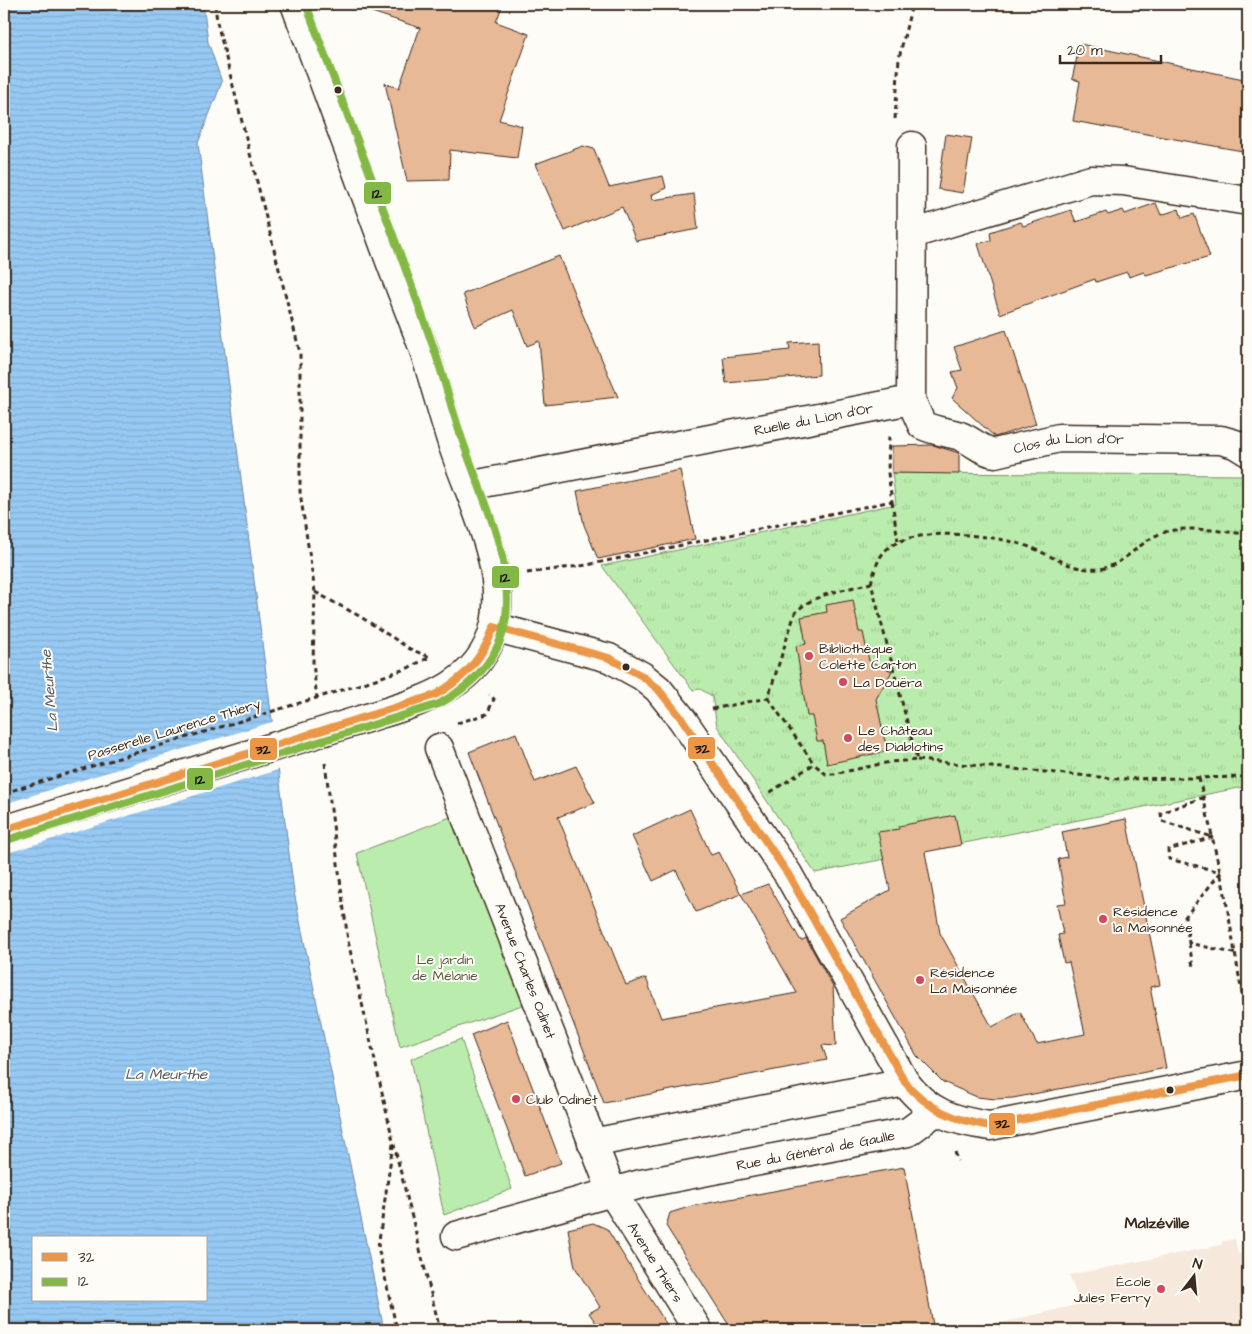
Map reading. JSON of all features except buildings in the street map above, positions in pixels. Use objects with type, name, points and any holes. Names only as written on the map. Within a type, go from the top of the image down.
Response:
[{"type":"street","points":[[4,830],[367,718],[435,695],[452,686],[481,660],[494,627],[497,601],[496,577],[468,486],[424,352],[296,4]]},
{"type":"street","points":[[900,402],[912,234],[912,146]]},
{"type":"street","points":[[912,234],[1091,180],[1123,181],[1248,201]]},
{"type":"street","name":"Ruelle du Lion d'Or","points":[[468,486],[900,402]]},
{"type":"street","name":"Clos du Lion d'Or","points":[[900,402],[922,425],[935,431],[960,436],[990,453],[1010,451],[1058,438],[1221,440],[1235,444],[1248,452]]},
{"type":"street","points":[[494,627],[609,658],[658,689],[682,719],[788,874],[905,1082],[935,1112],[962,1122],[990,1126],[1248,1075]]},
{"type":"street","name":"Avenue Charles Odinet","points":[[439,748],[612,1192]]},
{"type":"street","points":[[592,1143],[905,1082]]},
{"type":"street","name":"Rue du Général de Gaulle","points":[[456,1236],[641,1184],[908,1132],[935,1112]]},
{"type":"street","name":"Avenue Thiers","points":[[612,1192],[698,1330]]},
{"type":"path","points":[[215,4],[217,22],[300,352],[300,492],[315,592],[313,662],[318,701]]},
{"type":"path","points":[[912,4],[899,58],[895,126],[912,146]]},
{"type":"path","points":[[898,542],[888,473],[900,402]]},
{"type":"path","points":[[496,577],[587,566],[892,501]]},
{"type":"path","points":[[917,760],[871,583],[881,556],[898,542],[913,537],[973,536],[1024,545],[1064,563],[1097,569],[1110,567],[1164,532],[1185,530],[1248,534]]},
{"type":"path","points":[[768,698],[795,613],[803,604],[820,596],[871,583]]},
{"type":"path","name":"Passerelle Laurence Thiery","points":[[4,793],[352,687],[408,668],[430,657],[410,650],[361,617],[315,592]]},
{"type":"path","points":[[682,719],[715,708],[768,698]]},
{"type":"path","points":[[768,698],[814,764],[826,774],[890,762],[917,760],[1120,779],[1248,777]]},
{"type":"path","points":[[325,760],[348,942],[393,1141],[440,1330]]},
{"type":"path","points":[[745,811],[814,764]]},
{"type":"path","points":[[1199,778],[1221,872],[1237,954],[1248,1029]]},
{"type":"path","points":[[1204,797],[1161,813],[1162,821],[1213,838]]},
{"type":"path","points":[[1213,838],[1168,850],[1169,860],[1221,872]]},
{"type":"path","points":[[1193,967],[1186,917],[1221,872]]},
{"type":"path","points":[[1190,943],[1237,954]]},
{"type":"path","points":[[393,1141],[378,1247],[398,1330]]},
{"type":"shaded area","name":"École Jules Ferry","points":[[1235,1239],[1238,1254],[1248,1252],[1248,1330],[972,1330],[1080,1304],[1069,1275],[1222,1245],[1222,1242]]},
{"type":"green space","points":[[892,473],[1248,475],[1248,786],[815,873],[717,726],[712,696],[700,689],[693,690],[602,566],[896,504]]},
{"type":"green space","name":"Le jardin de Mélanie","points":[[453,816],[525,1004],[400,1047],[357,853]]},
{"type":"green space","points":[[461,1039],[512,1189],[444,1215],[411,1059]]},
{"type":"water","name":"La Meurthe","points":[[4,4],[203,4],[208,42],[222,82],[198,143],[294,892],[384,1330],[4,1330]]},
{"type":"pier","points":[[275,721],[281,769],[4,854],[4,804]]},
{"type":"transit line","name":"12","points":[[7,840],[439,704],[463,688],[483,669],[492,658],[503,632],[507,594],[505,570],[500,547],[461,436],[419,305],[306,4]]},
{"type":"transit line","name":"32","points":[[494,627],[609,658],[642,676],[658,689],[682,719],[788,874],[905,1082],[933,1107],[965,1121],[990,1126],[1248,1075]]},
{"type":"transit line","name":"32","points":[[4,830],[435,695],[446,689],[471,667],[484,649],[494,627]]},
{"type":"place","name":"Bibliothèque Colette Carton","points":[[809,656]]},
{"type":"place","name":"La Douëra","points":[[843,682]]},
{"type":"place","name":"Le Château des Diablotins","points":[[848,738]]},
{"type":"place","name":"Résidence la Maisonnée","points":[[1103,919]]},
{"type":"place","name":"Résidence La Maisonnée","points":[[920,980]]},
{"type":"place","name":"Club Odinet","points":[[516,1099]]},
{"type":"place","name":"École Jules Ferry","points":[[1161,1289]]},
{"type":"district","name":"Malzéville","points":[[1157,1222]]}]
